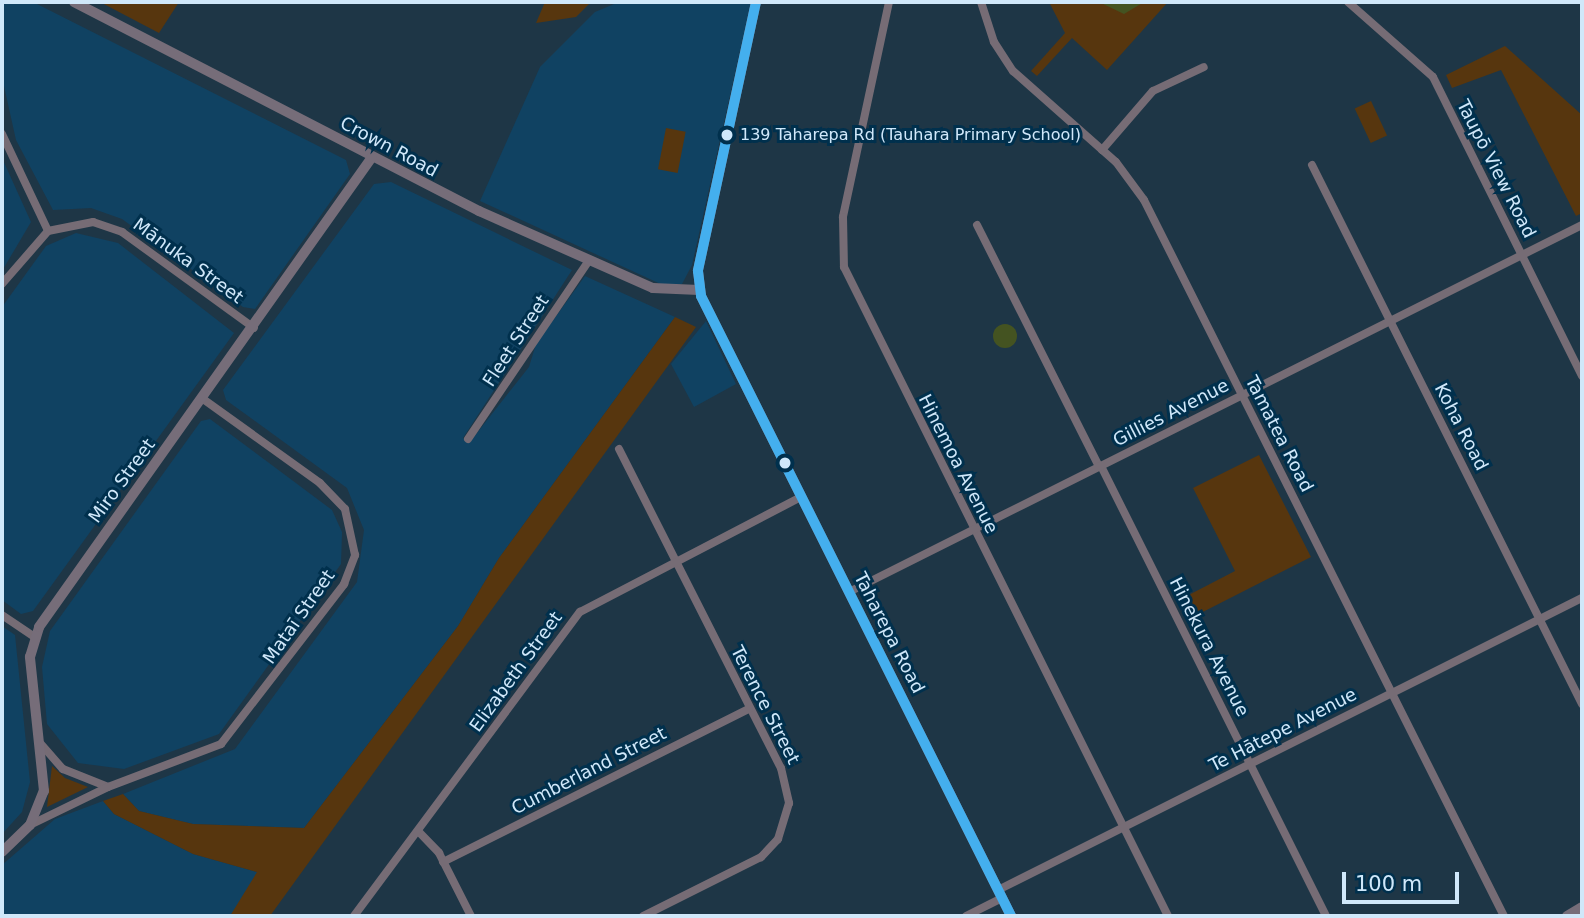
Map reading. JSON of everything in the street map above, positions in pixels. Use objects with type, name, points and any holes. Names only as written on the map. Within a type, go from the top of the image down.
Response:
[{"type":"street","name":"Crown Road","points":[[74,2],[372,158],[589,260],[663,291],[699,290]]},
{"type":"street","points":[[699,290],[755,2]]},
{"type":"street","name":"Hinemoa Avenue","points":[[889,2],[843,216],[842,256],[974,530],[1168,916]]},
{"type":"street","name":"Tamatea Road","points":[[981,2],[994,42],[1013,71],[1102,150],[1144,200],[1504,916]]},
{"type":"street","name":"Taupō View Road","points":[[1348,2],[1427,69],[1582,376]]},
{"type":"street","points":[[1102,150],[1153,91],[1204,67]]},
{"type":"street","points":[[2,134],[48,231],[2,284]]},
{"type":"street","name":"Miro Street","points":[[2,852],[30,825],[44,791],[41,744],[30,668],[35,637],[372,158]]},
{"type":"street","name":"Koha Road","points":[[1312,165],[1582,704]]},
{"type":"street","name":"Mānuka Street","points":[[48,231],[79,221],[122,232],[254,328]]},
{"type":"street","name":"Hinekura Avenue","points":[[977,225],[1326,916]]},
{"type":"street","name":"Gillies Avenue","points":[[849,592],[1582,225]]},
{"type":"street","name":"Fleet Street","points":[[468,439],[589,260]]},
{"type":"street","name":"Taharepa Road","points":[[699,290],[1012,916]]},
{"type":"street","name":"Mataī Street","points":[[30,825],[108,787],[229,738],[344,584],[355,555],[352,524],[334,495],[203,399]]},
{"type":"street","name":"Terence Street","points":[[619,449],[785,782],[788,815],[778,839],[746,866],[643,916]]},
{"type":"street","name":"Elizabeth Street","points":[[354,916],[580,612],[801,497]]},
{"type":"street","name":"Te Hātepe Avenue","points":[[966,916],[1000,894],[1123,827],[1582,598]]},
{"type":"street","points":[[2,615],[35,637]]},
{"type":"street","name":"Cumberland Street","points":[[443,862],[748,709]]},
{"type":"street","points":[[41,744],[63,769],[108,787]]},
{"type":"street","points":[[419,832],[443,862],[471,916]]},
{"type":"street","points":[[1567,916],[1582,907]]},
{"type":"shaded area","points":[[2,2],[33,2],[346,160],[350,174],[255,309],[243,307],[122,219],[91,208],[53,210],[16,140],[2,77]]},
{"type":"shaded area","points":[[100,2],[179,2],[159,33]]},
{"type":"shaded area","points":[[545,2],[591,2],[576,17],[536,23]]},
{"type":"shaded area","points":[[619,2],[751,2],[692,265],[682,284],[665,286],[480,201],[540,67],[595,12]]},
{"type":"shaded area","points":[[1049,2],[1168,2],[1107,70],[1072,38],[1037,76],[1031,71],[1065,33]]},
{"type":"shaded area","points":[[1099,2],[1144,2],[1124,14]]},
{"type":"shaded area","points":[[1505,46],[1582,115],[1582,213],[1576,216],[1501,70],[1452,88],[1446,75]]},
{"type":"shaded area","points":[[1371,101],[1387,135],[1371,143],[1355,109]]},
{"type":"shaded area","points":[[666,128],[686,132],[678,173],[658,169]]},
{"type":"shaded area","points":[[2,158],[31,222],[2,271]]},
{"type":"shaded area","points":[[391,182],[572,270],[463,438],[469,443],[529,367],[536,344],[585,276],[675,317],[499,558],[458,626],[304,828],[193,824],[139,811],[123,794],[235,749],[357,582],[364,530],[347,488],[226,400],[223,390],[374,184]]},
{"type":"shaded area","points":[[76,233],[118,243],[234,333],[33,611],[21,614],[2,600],[2,307],[46,246]]},
{"type":"shaded area","points":[[675,317],[696,327],[270,916],[230,916],[257,872],[193,854],[114,814],[103,801],[123,794],[139,811],[193,824],[304,828],[458,626],[499,558]]},
{"type":"shaded area","points":[[706,321],[736,384],[694,407],[671,364]]},
{"type":"shaded area","points":[[1005,324],[1013,328],[1017,336],[1013,344],[1005,348],[997,344],[993,336],[997,328]]},
{"type":"shaded area","points":[[210,419],[332,510],[342,532],[341,564],[219,734],[124,769],[78,763],[47,724],[42,667],[50,631],[201,421]]},
{"type":"shaded area","points":[[1259,455],[1311,557],[1191,618],[1181,599],[1235,571],[1193,488]]},
{"type":"shaded area","points":[[2,626],[15,635],[30,782],[22,812],[2,834]]},
{"type":"shaded area","points":[[52,766],[65,778],[88,787],[47,807]]},
{"type":"shaded area","points":[[103,801],[114,814],[193,854],[257,872],[258,878],[230,916],[2,916],[2,865],[55,819]]},
{"type":"transit line","points":[[756,2],[698,271],[701,296],[1011,916]]},
{"type":"place","name":"139 Taharepa Rd (Tauhara Primary School)","points":[[727,135]]}]
